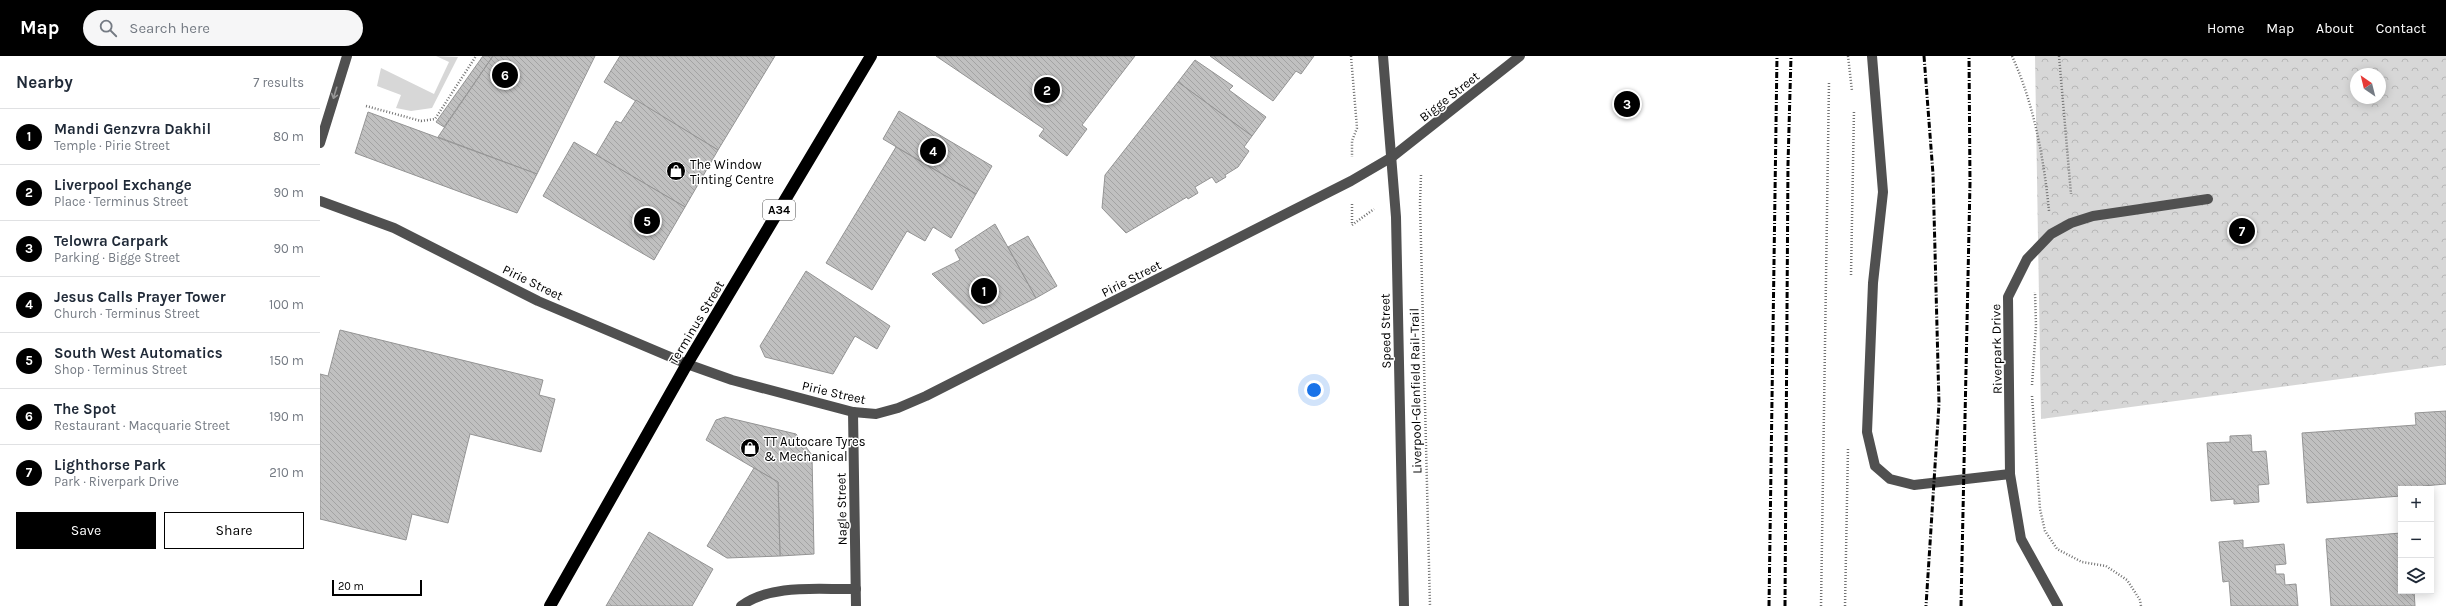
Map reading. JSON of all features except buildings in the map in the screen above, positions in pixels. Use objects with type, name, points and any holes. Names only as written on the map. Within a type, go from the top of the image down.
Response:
[{"type":"highway","name":"Terminus Street","points":[[550,606],[687,364],[871,56]]},
{"type":"street","points":[[320,143],[347,56]]},
{"type":"street","name":"Speed Street","points":[[1383,56],[1396,217],[1404,606]]},
{"type":"street","name":"Bigge Street","points":[[1392,157],[1520,56]]},
{"type":"street","points":[[1872,56],[1883,192],[1873,283],[1867,432],[1875,466],[1890,479],[1914,485],[2010,474]]},
{"type":"street","name":"Pirie Street","points":[[320,201],[394,228],[538,300],[687,364],[743,384],[853,412],[876,414],[898,408],[926,396],[1345,184],[1392,157]]},
{"type":"street","name":"Riverpark Drive","points":[[2058,606],[2021,539],[2010,474],[2008,297],[2027,259],[2051,234],[2071,223],[2093,216],[2208,199]]},
{"type":"street","name":"Nagle Street","points":[[853,412],[856,606]]},
{"type":"street","points":[[741,606],[764,595],[790,590],[856,589]]},
{"type":"path","points":[[366,106],[421,121],[435,119],[476,56]]},
{"type":"path","points":[[1351,56],[1357,128],[1352,141]]},
{"type":"path","points":[[2012,56],[2030,107],[2043,163],[2051,234]]},
{"type":"path","points":[[2059,56],[2071,194]]},
{"type":"path","points":[[1821,606],[1829,82]]},
{"type":"path","name":"Liverpool-Glenfield Rail-Trail","points":[[1421,175],[1420,203],[1430,606]]},
{"type":"path","points":[[2031,387],[2036,326],[2035,290]]},
{"type":"path","points":[[2032,395],[2040,509],[2045,531],[2057,549],[2082,562],[2106,566],[2127,580],[2140,600],[2141,606]]},
{"type":"green space","points":[[436,56],[458,57],[432,108],[411,111],[396,108],[401,95],[377,86],[381,68],[434,94],[449,62]]},
{"type":"green space","points":[[2035,56],[2446,56],[2446,365],[2041,419]]},
{"type":"railway","points":[[1769,606],[1777,56]]},
{"type":"railway","points":[[1785,606],[1788,164],[1791,56]]},
{"type":"railway","points":[[1924,56],[1933,174],[1939,404],[1926,606]]},
{"type":"railway","points":[[1961,606],[1970,183],[1969,56]]},
{"type":"place","name":"The Spot","points":[[505,75]]},
{"type":"place","name":"Liverpool Exchange","points":[[1047,90]]},
{"type":"place","name":"Telowra Carpark","points":[[1627,104]]},
{"type":"place","name":"Jesus Calls Prayer Tower","points":[[933,151]]},
{"type":"place","name":"The Window Tinting Centre","points":[[676,171]]},
{"type":"place","name":"South West Automatics","points":[[647,221]]},
{"type":"place","name":"Lighthorse Park","points":[[2242,231]]},
{"type":"place","name":"Mandi Genzvra Dakhil","points":[[984,291]]},
{"type":"place","name":"TT Autocare Tyres & Mechanical","points":[[750,448]]}]
